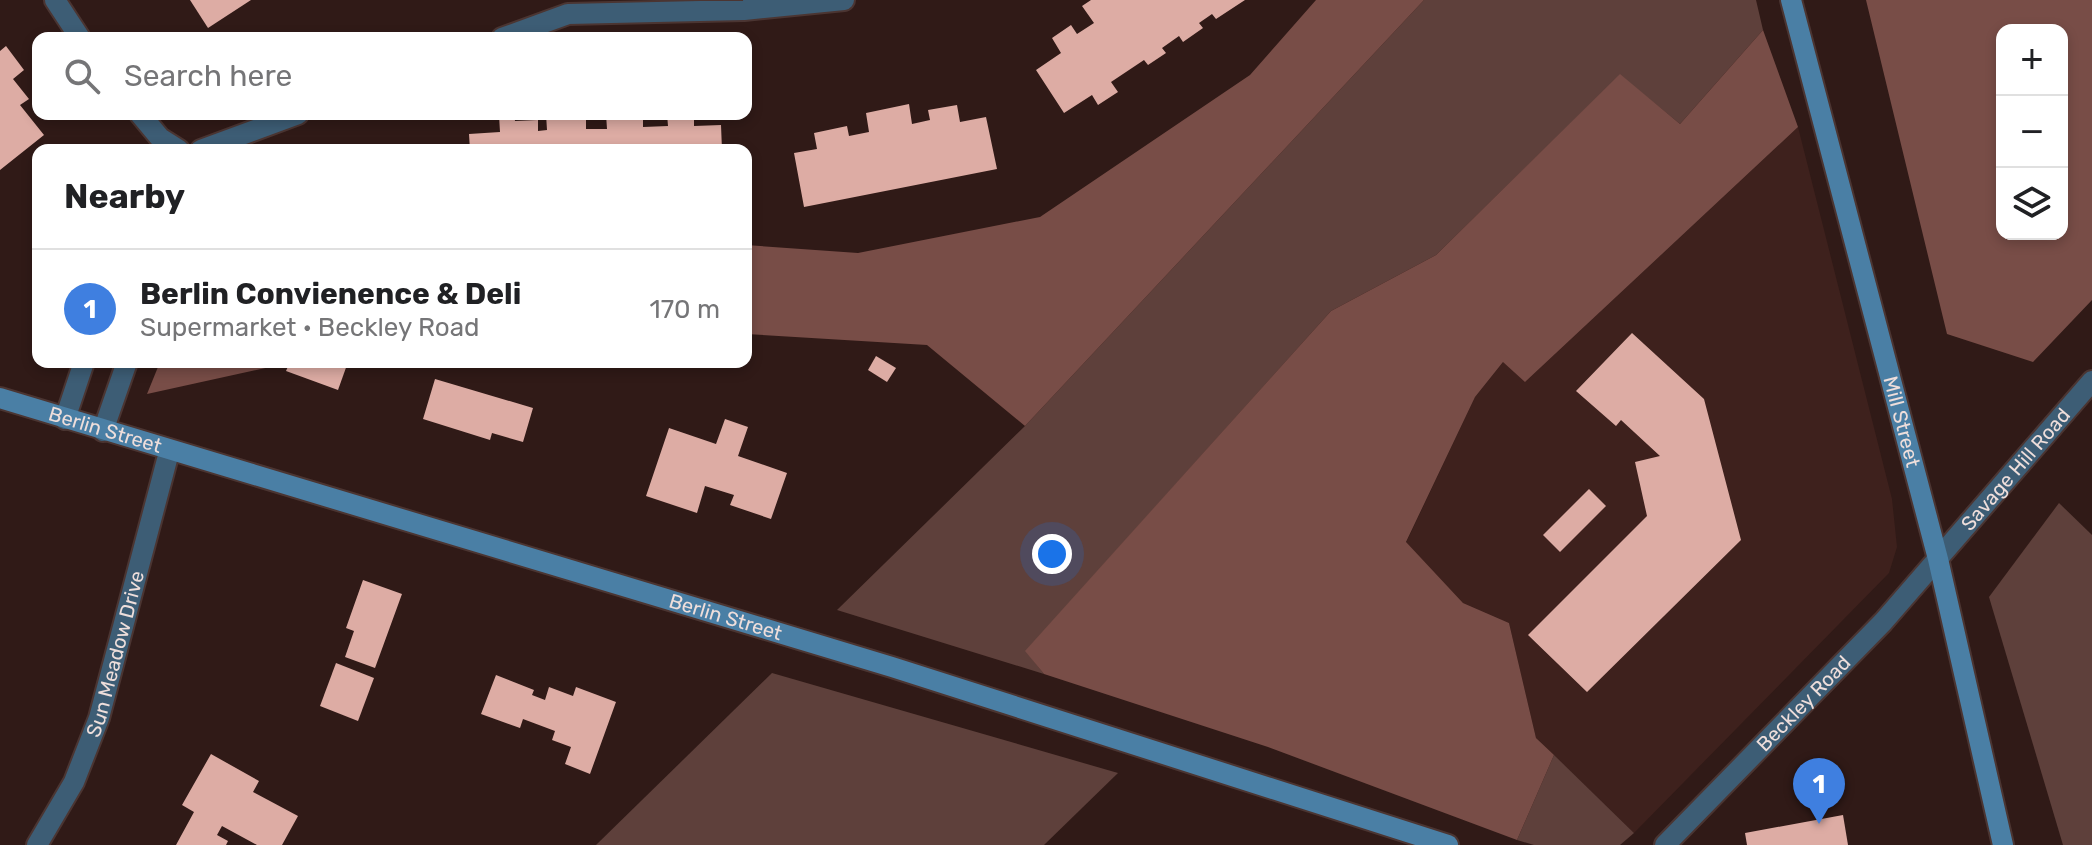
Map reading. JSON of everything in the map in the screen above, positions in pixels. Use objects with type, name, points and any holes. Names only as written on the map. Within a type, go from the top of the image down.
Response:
[{"type":"street","points":[[55,0],[76,32]]},
{"type":"street","points":[[518,32],[568,14],[744,10],[844,0]]},
{"type":"street","name":"Mill Street","points":[[1791,0],[1938,559],[2003,845]]},
{"type":"street","points":[[144,120],[158,144]]},
{"type":"street","points":[[217,144],[282,120]]},
{"type":"street","points":[[65,419],[82,368]]},
{"type":"street","points":[[103,431],[125,368]]},
{"type":"street","name":"Savage Hill Road","points":[[1938,559],[2092,381]]},
{"type":"street","name":"Berlin Street","points":[[0,398],[169,452],[892,667],[1448,845]]},
{"type":"street","name":"Sun Meadow Drive","points":[[37,845],[74,782],[99,718],[169,452]]},
{"type":"street","name":"Beckley Road","points":[[1665,845],[1883,622],[1938,559]]},
{"type":"shaded area","points":[[1316,0],[1424,0],[1025,426],[927,345],[752,334],[752,245],[858,253],[1040,217],[1250,75]]},
{"type":"shaded area","points":[[1424,0],[1756,0],[1763,30],[1680,124],[1620,75],[1436,255],[1331,311],[1026,651],[1044,674],[837,610],[1025,426]]},
{"type":"shaded area","points":[[1866,0],[2092,0],[2092,300],[2033,362],[1947,334]]},
{"type":"shaded area","points":[[1763,30],[1798,127],[1525,382],[1503,362],[1475,397],[1406,542],[1463,603],[1509,623],[1536,738],[1554,755],[1517,840],[1268,747],[1044,674],[1025,651],[1331,311],[1436,255],[1620,74],[1680,124]]},
{"type":"shaded area","points":[[1798,127],[1892,499],[1897,547],[1889,573],[1634,833],[1536,738],[1509,623],[1463,603],[1406,543],[1475,397],[1504,361],[1526,381]]},
{"type":"shaded area","points":[[158,368],[266,368],[147,394]]},
{"type":"shaded area","points":[[2059,503],[2092,535],[2092,845],[2063,845],[1989,597]]},
{"type":"shaded area","points":[[772,673],[1118,773],[1044,845],[596,845]]},
{"type":"shaded area","points":[[1554,755],[1634,833],[1620,845],[1534,845],[1517,840]]},
{"type":"building","points":[[190,0],[251,0],[208,28]]},
{"type":"building","points":[[1091,0],[1245,0],[1216,19],[1212,14],[1199,23],[1203,28],[1183,42],[1179,36],[1162,48],[1166,53],[1148,65],[1144,60],[1111,82],[1118,92],[1098,105],[1092,95],[1064,113],[1036,70],[1061,53],[1052,38],[1071,25],[1077,34],[1094,23],[1082,6]]},
{"type":"building","points":[[6,46],[24,70],[13,79],[29,99],[20,105],[44,135],[0,170],[0,51]]},
{"type":"building","points":[[909,104],[912,124],[930,120],[928,110],[957,105],[960,122],[986,117],[997,169],[804,207],[794,153],[817,149],[814,133],[847,126],[849,136],[869,132],[866,113]]},
{"type":"building","points":[[499,120],[538,120],[538,131],[547,130],[546,120],[586,120],[586,129],[607,129],[606,120],[643,120],[643,127],[668,126],[668,120],[694,120],[694,126],[721,125],[722,144],[470,144],[469,134],[500,132]]},
{"type":"building","points":[[1632,333],[1704,399],[1741,540],[1587,692],[1528,635],[1647,516],[1635,462],[1660,456],[1621,420],[1616,426],[1576,391]]},
{"type":"building","points":[[876,356],[896,368],[887,382],[868,370]]},
{"type":"building","points":[[287,368],[346,368],[338,390],[286,371]]},
{"type":"building","points":[[435,379],[533,408],[523,442],[492,433],[490,440],[423,419]]},
{"type":"building","points":[[725,419],[748,427],[738,456],[787,473],[771,519],[730,505],[734,495],[705,486],[697,513],[646,496],[669,428],[716,444]]},
{"type":"building","points":[[1589,489],[1606,506],[1560,552],[1543,535]]},
{"type":"building","points":[[363,580],[402,594],[375,668],[345,657],[354,631],[346,628]]},
{"type":"building","points":[[336,663],[374,678],[358,721],[320,706]]},
{"type":"building","points":[[496,675],[534,690],[532,695],[545,700],[549,687],[573,696],[576,687],[616,702],[590,774],[565,764],[571,747],[552,740],[555,731],[523,719],[520,728],[481,714]]},
{"type":"building","points":[[211,754],[259,781],[253,792],[298,816],[282,845],[257,845],[222,826],[217,835],[228,841],[226,845],[176,845],[194,812],[182,805]]},
{"type":"building","points":[[1843,815],[1848,845],[1747,845],[1745,833]]},
{"type":"place","name":"Berlin Convienence & Deli","points":[[1819,824]]}]
